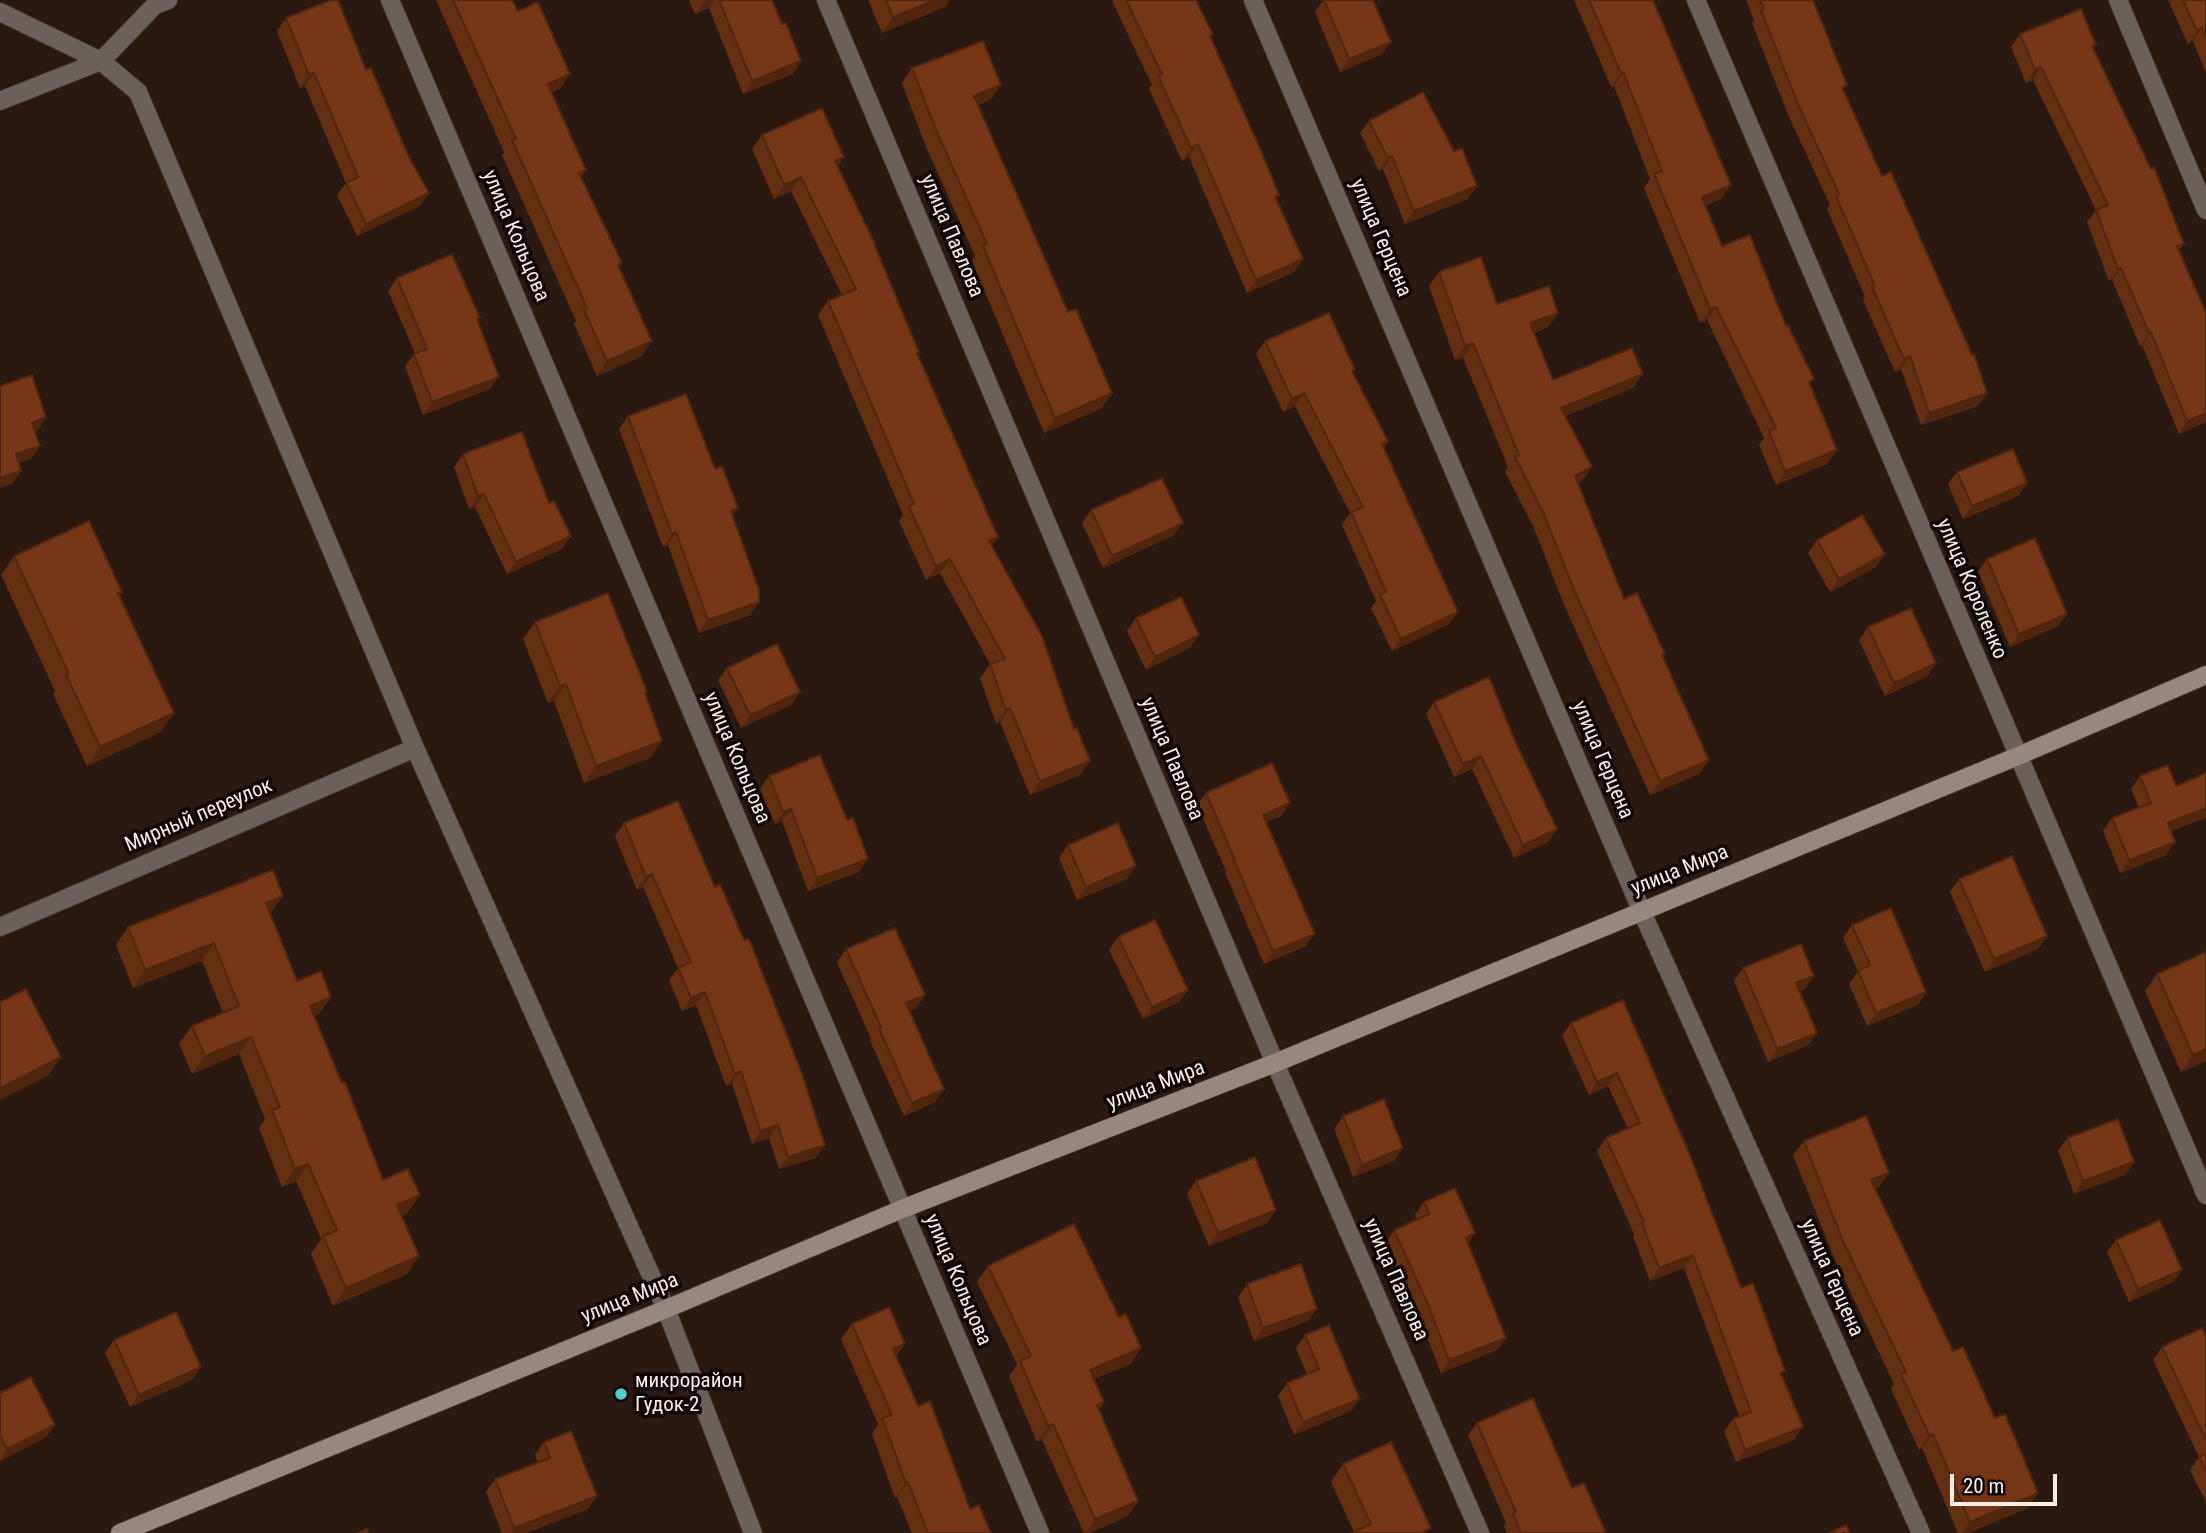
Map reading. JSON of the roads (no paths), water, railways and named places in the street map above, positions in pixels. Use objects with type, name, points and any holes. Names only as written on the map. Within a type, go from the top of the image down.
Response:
[{"type":"main road","name":"улица Мира","points":[[120,1533],[902,1209],[1275,1063],[2206,676]]},
{"type":"street","points":[[0,101],[101,61],[155,5],[168,0]]},
{"type":"street","name":"улица Кольцова","points":[[390,0],[1040,1533]]},
{"type":"street","name":"улица Павлова","points":[[826,0],[1275,1063],[1480,1533]]},
{"type":"street","name":"улица Герцена","points":[[1254,0],[1642,912],[1920,1533]]},
{"type":"street","name":"улица Короленко","points":[[1696,0],[2206,1195]]},
{"type":"street","points":[[2118,0],[2206,210]]},
{"type":"street","points":[[0,12],[101,61],[138,92],[415,748],[666,1309],[753,1533]]},
{"type":"street","name":"Мирный переулок","points":[[0,927],[415,748]]},
{"type":"place","name":"микрорайон Гудок-2","points":[[621,1394]]}]
